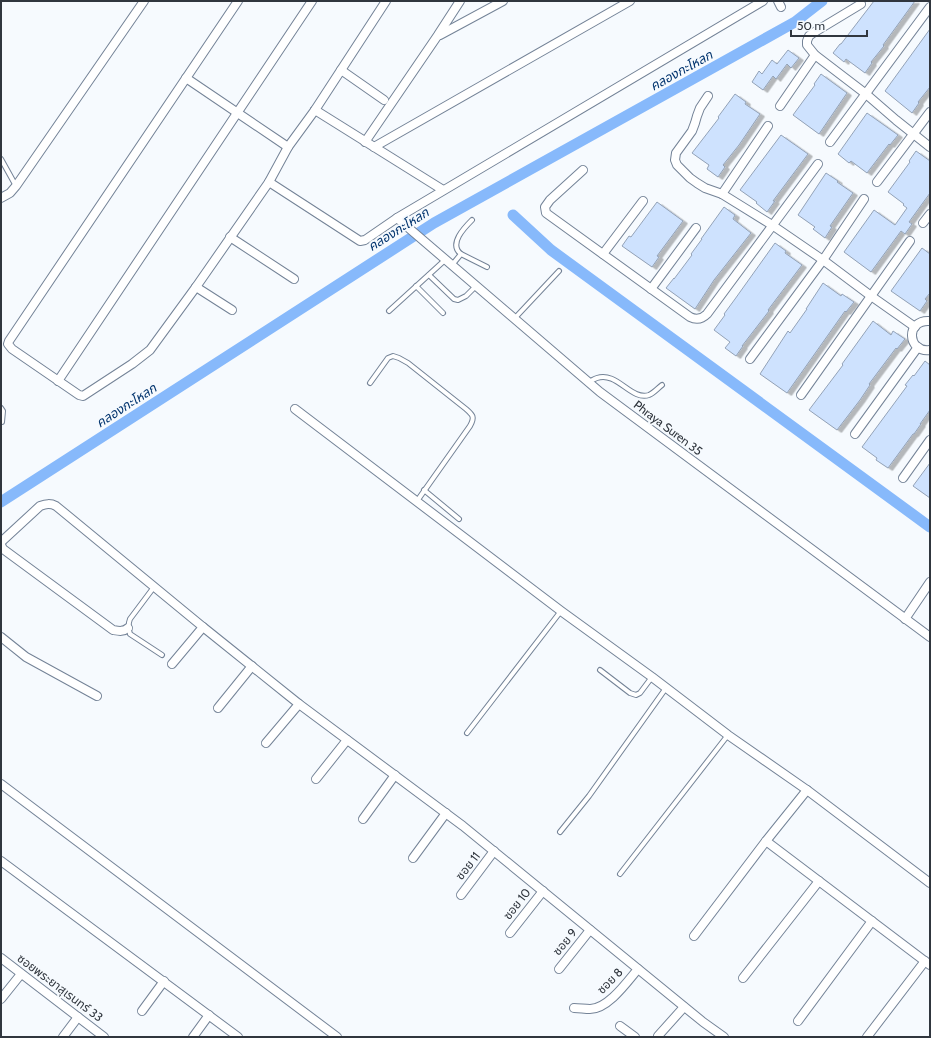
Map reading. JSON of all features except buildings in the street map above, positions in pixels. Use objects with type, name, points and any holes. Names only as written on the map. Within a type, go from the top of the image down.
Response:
[{"type":"street","points":[[1,198],[10,193],[16,186],[144,1]]},
{"type":"street","points":[[238,1],[9,341],[8,344],[12,349],[76,394],[83,396],[132,364],[150,350],[196,288],[269,182],[288,147],[315,110],[386,1]]},
{"type":"street","points":[[58,381],[312,1]]},
{"type":"street","points":[[365,142],[438,36],[460,1]]},
{"type":"street","points":[[438,36],[503,1]]},
{"type":"street","points":[[374,147],[630,1]]},
{"type":"street","points":[[269,182],[360,241],[365,240],[397,218],[443,190],[763,1]]},
{"type":"street","points":[[861,4],[808,36],[807,45],[815,55],[866,94],[930,147]]},
{"type":"street","points":[[830,142],[930,7]]},
{"type":"street","points":[[780,106],[815,55]]},
{"type":"street","points":[[341,70],[384,100]]},
{"type":"street","points":[[186,78],[288,147]]},
{"type":"street","points":[[708,96],[700,108],[692,131],[676,153],[675,160],[677,165],[690,178],[705,188],[722,194],[772,225],[915,327]]},
{"type":"street","points":[[315,110],[443,190]]},
{"type":"street","points":[[877,182],[930,112]]},
{"type":"street","points":[[722,194],[768,126]]},
{"type":"street","points":[[583,170],[550,200],[545,207],[548,216],[690,317],[697,320],[704,317],[818,164]]},
{"type":"street","points":[[750,359],[823,260],[864,199]]},
{"type":"street","points":[[603,254],[643,201]]},
{"type":"street","points":[[923,223],[930,214]]},
{"type":"street","name":"Phraya Suren 35","points":[[397,218],[588,382],[930,638]]},
{"type":"street","points":[[651,289],[696,228]]},
{"type":"street","points":[[230,237],[294,279]]},
{"type":"street","points":[[801,395],[910,241]]},
{"type":"street","points":[[196,288],[232,310]]},
{"type":"street","points":[[930,321],[921,321],[915,327],[912,336],[918,347],[922,350],[930,350]]},
{"type":"street","points":[[855,434],[918,347]]},
{"type":"street","points":[[295,409],[561,611],[652,677],[728,735],[807,790],[930,883]]},
{"type":"street","points":[[903,478],[930,440]]},
{"type":"street","points":[[128,628],[121,632],[113,630],[3,549],[1,543],[40,506],[46,504],[56,506],[299,704],[446,813],[684,1007],[724,1037]]},
{"type":"street","points":[[905,619],[930,582]]},
{"type":"street","points":[[172,664],[203,627]]},
{"type":"street","points":[[1,637],[26,657],[97,696]]},
{"type":"street","points":[[218,708],[252,666]]},
{"type":"street","points":[[266,743],[299,704]]},
{"type":"street","points":[[316,779],[347,740]]},
{"type":"street","points":[[363,819],[395,775]]},
{"type":"street","points":[[1,784],[338,1037]]},
{"type":"street","points":[[694,936],[766,841],[807,790]]},
{"type":"street","points":[[413,858],[446,813]]},
{"type":"street","points":[[766,841],[927,963],[867,1037]]},
{"type":"street","name":"ซอย 11","points":[[461,895],[494,851]]},
{"type":"street","points":[[1,860],[238,1037]]},
{"type":"street","points":[[743,978],[818,881]]},
{"type":"street","name":"ซอย 10","points":[[510,933],[543,891]]},
{"type":"street","points":[[798,1021],[872,921]]},
{"type":"street","name":"ซอย 9","points":[[559,969],[590,930]]},
{"type":"street","name":"ซอยพระยาสุเรนทร์ 33","points":[[1,958],[104,1037]]},
{"type":"street","name":"ซอย 8","points":[[574,1008],[591,1009],[601,1007],[608,1002],[638,969]]},
{"type":"street","points":[[1,999],[21,974]]},
{"type":"street","points":[[142,1011],[164,981]]},
{"type":"street","points":[[658,1036],[684,1007]]},
{"type":"street","points":[[193,1037],[209,1015]]},
{"type":"street","points":[[63,1037],[78,1018]]},
{"type":"street","points":[[620,1026],[635,1037]]},
{"type":"lane","points":[[1,159],[16,186]]},
{"type":"lane","points":[[472,220],[464,228],[457,239],[456,248],[461,254],[487,267]]},
{"type":"lane","points":[[389,311],[428,275],[461,254]]},
{"type":"lane","points":[[514,319],[559,271]]},
{"type":"lane","points":[[428,275],[454,299],[458,300],[466,296],[476,286]]},
{"type":"lane","points":[[416,286],[443,313]]},
{"type":"lane","points":[[370,382],[388,358],[393,356],[399,358],[420,372],[472,415],[473,420],[470,426],[416,502]]},
{"type":"lane","points":[[588,382],[596,378],[610,378],[636,394],[644,396],[650,395],[662,385]]},
{"type":"lane","points":[[1,408],[3,411],[2,422]]},
{"type":"lane","points":[[424,490],[459,519]]},
{"type":"lane","points":[[154,587],[130,619],[128,628],[130,634],[162,655]]},
{"type":"lane","points":[[467,733],[561,611]]},
{"type":"lane","points":[[600,670],[630,693],[636,695],[640,693],[652,677]]},
{"type":"lane","points":[[560,832],[589,796],[666,688]]},
{"type":"lane","points":[[620,874],[728,735]]},
{"type":"waterway","name":"คลองกะโหลก","points":[[1,502],[434,223],[795,22],[822,1]]},
{"type":"waterway","points":[[513,215],[551,250],[930,527]]}]
